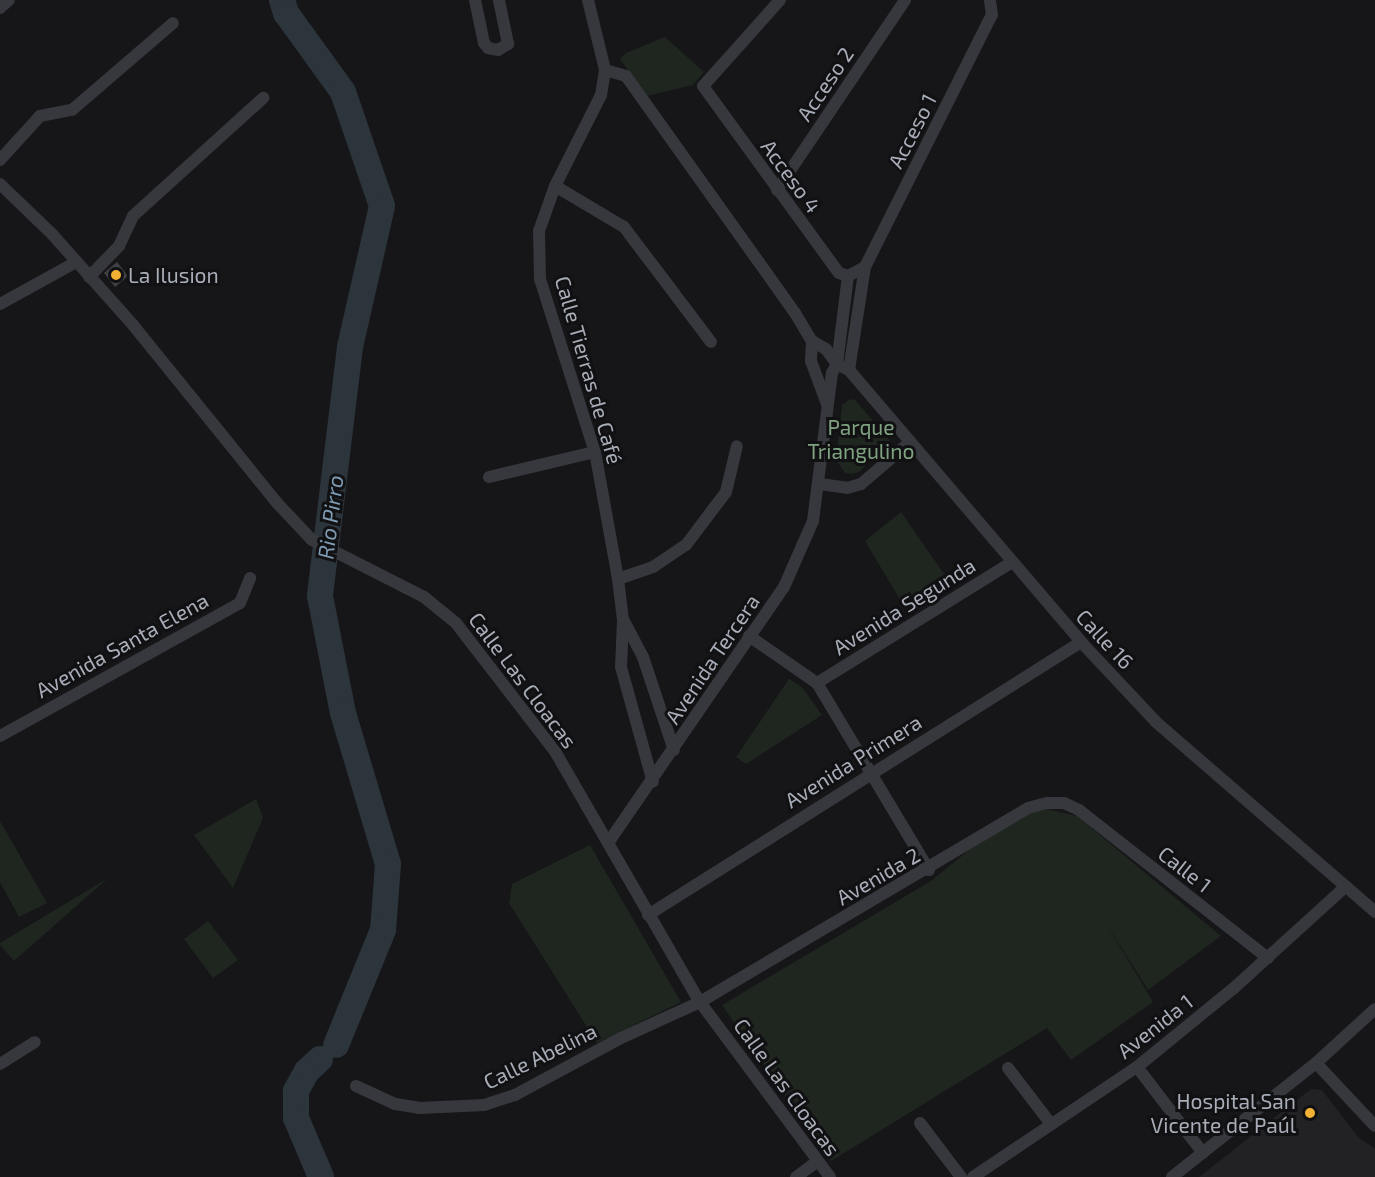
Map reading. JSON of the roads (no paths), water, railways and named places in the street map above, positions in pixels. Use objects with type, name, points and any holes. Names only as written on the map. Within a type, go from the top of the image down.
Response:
[{"type":"street","points":[[0,8],[9,0]]},
{"type":"street","points":[[475,0],[484,42],[488,48],[498,50],[508,44],[499,0]]},
{"type":"street","name":"Calle Tierras de Café","points":[[588,0],[605,70],[601,95],[555,186],[539,231],[540,279],[595,452],[618,579],[623,620],[621,667],[653,782]]},
{"type":"street","name":"Acceso 4","points":[[780,0],[703,87],[839,273],[856,272]]},
{"type":"street","name":"Acceso 2","points":[[777,190],[905,0]]},
{"type":"street","name":"Acceso 1","points":[[856,272],[992,15],[990,0]]},
{"type":"street","points":[[0,160],[40,116],[72,110],[172,23]]},
{"type":"street","name":"Calle 16","points":[[605,70],[622,72],[626,76],[812,341],[826,350],[837,364],[849,370],[1081,642],[1156,722],[1375,912]]},
{"type":"street","points":[[89,277],[119,246],[133,216],[263,98]]},
{"type":"street","name":"Calle Las Cloacas","points":[[0,184],[76,262],[312,540],[424,597],[456,623],[556,753],[700,1002],[830,1177]]},
{"type":"street","points":[[555,186],[624,227],[711,342]]},
{"type":"street","points":[[0,304],[76,262]]},
{"type":"street","points":[[849,370],[856,272]]},
{"type":"street","name":"Avenida Tercera","points":[[609,843],[653,782],[784,587],[813,521],[820,484],[832,373],[837,364],[856,272]]},
{"type":"street","points":[[812,341],[812,361],[828,409]]},
{"type":"street","points":[[820,484],[847,488],[861,484],[910,442]]},
{"type":"street","points":[[618,579],[653,567],[686,545],[726,492],[737,446]]},
{"type":"street","points":[[489,477],[595,452]]},
{"type":"street","name":"Avenida Segunda","points":[[817,683],[1012,562]]},
{"type":"street","name":"Avenida Santa Elena","points":[[0,736],[240,603],[250,578]]},
{"type":"street","name":"Calle Tierras de Café","points":[[623,620],[644,657],[674,750]]},
{"type":"street","points":[[749,636],[817,683],[929,870]]},
{"type":"street","name":"Avenida Primera","points":[[648,915],[1081,642]]},
{"type":"street","name":"Avenida 2","points":[[700,1002],[929,870],[1028,807],[1064,803],[1079,810]]},
{"type":"street","name":"Calle 1","points":[[1079,810],[1268,958]]},
{"type":"street","name":"Avenida 1","points":[[973,1177],[1137,1067],[1268,958],[1346,886]]},
{"type":"street","name":"Calle Abelina","points":[[356,1086],[395,1104],[420,1108],[484,1105],[514,1095],[621,1038],[700,1002]]},
{"type":"street","points":[[1172,1177],[1316,1063],[1375,1009]]},
{"type":"street","points":[[0,1064],[35,1042]]},
{"type":"street","points":[[1316,1063],[1375,1126]]},
{"type":"street","points":[[1137,1067],[1203,1153]]},
{"type":"street","points":[[1008,1068],[1051,1124]]},
{"type":"street","points":[[920,1123],[962,1177]]},
{"type":"street","points":[[796,1177],[817,1162]]},
{"type":"waterway","name":"Rio Pirro","points":[[282,0],[286,13],[343,92],[382,206],[350,347],[320,596],[343,713],[388,864],[383,930],[336,1045]]},
{"type":"waterway","name":"Rio Pirro","points":[[320,1059],[307,1071],[296,1091],[296,1118],[321,1177]]},
{"type":"place","name":"La Ilusion","points":[[116,275]]},
{"type":"place","name":"Hospital San Vicente de Paúl","points":[[1310,1113]]},
{"type":"park label","name":"Parque Triangulino","points":[[861,439]]}]
